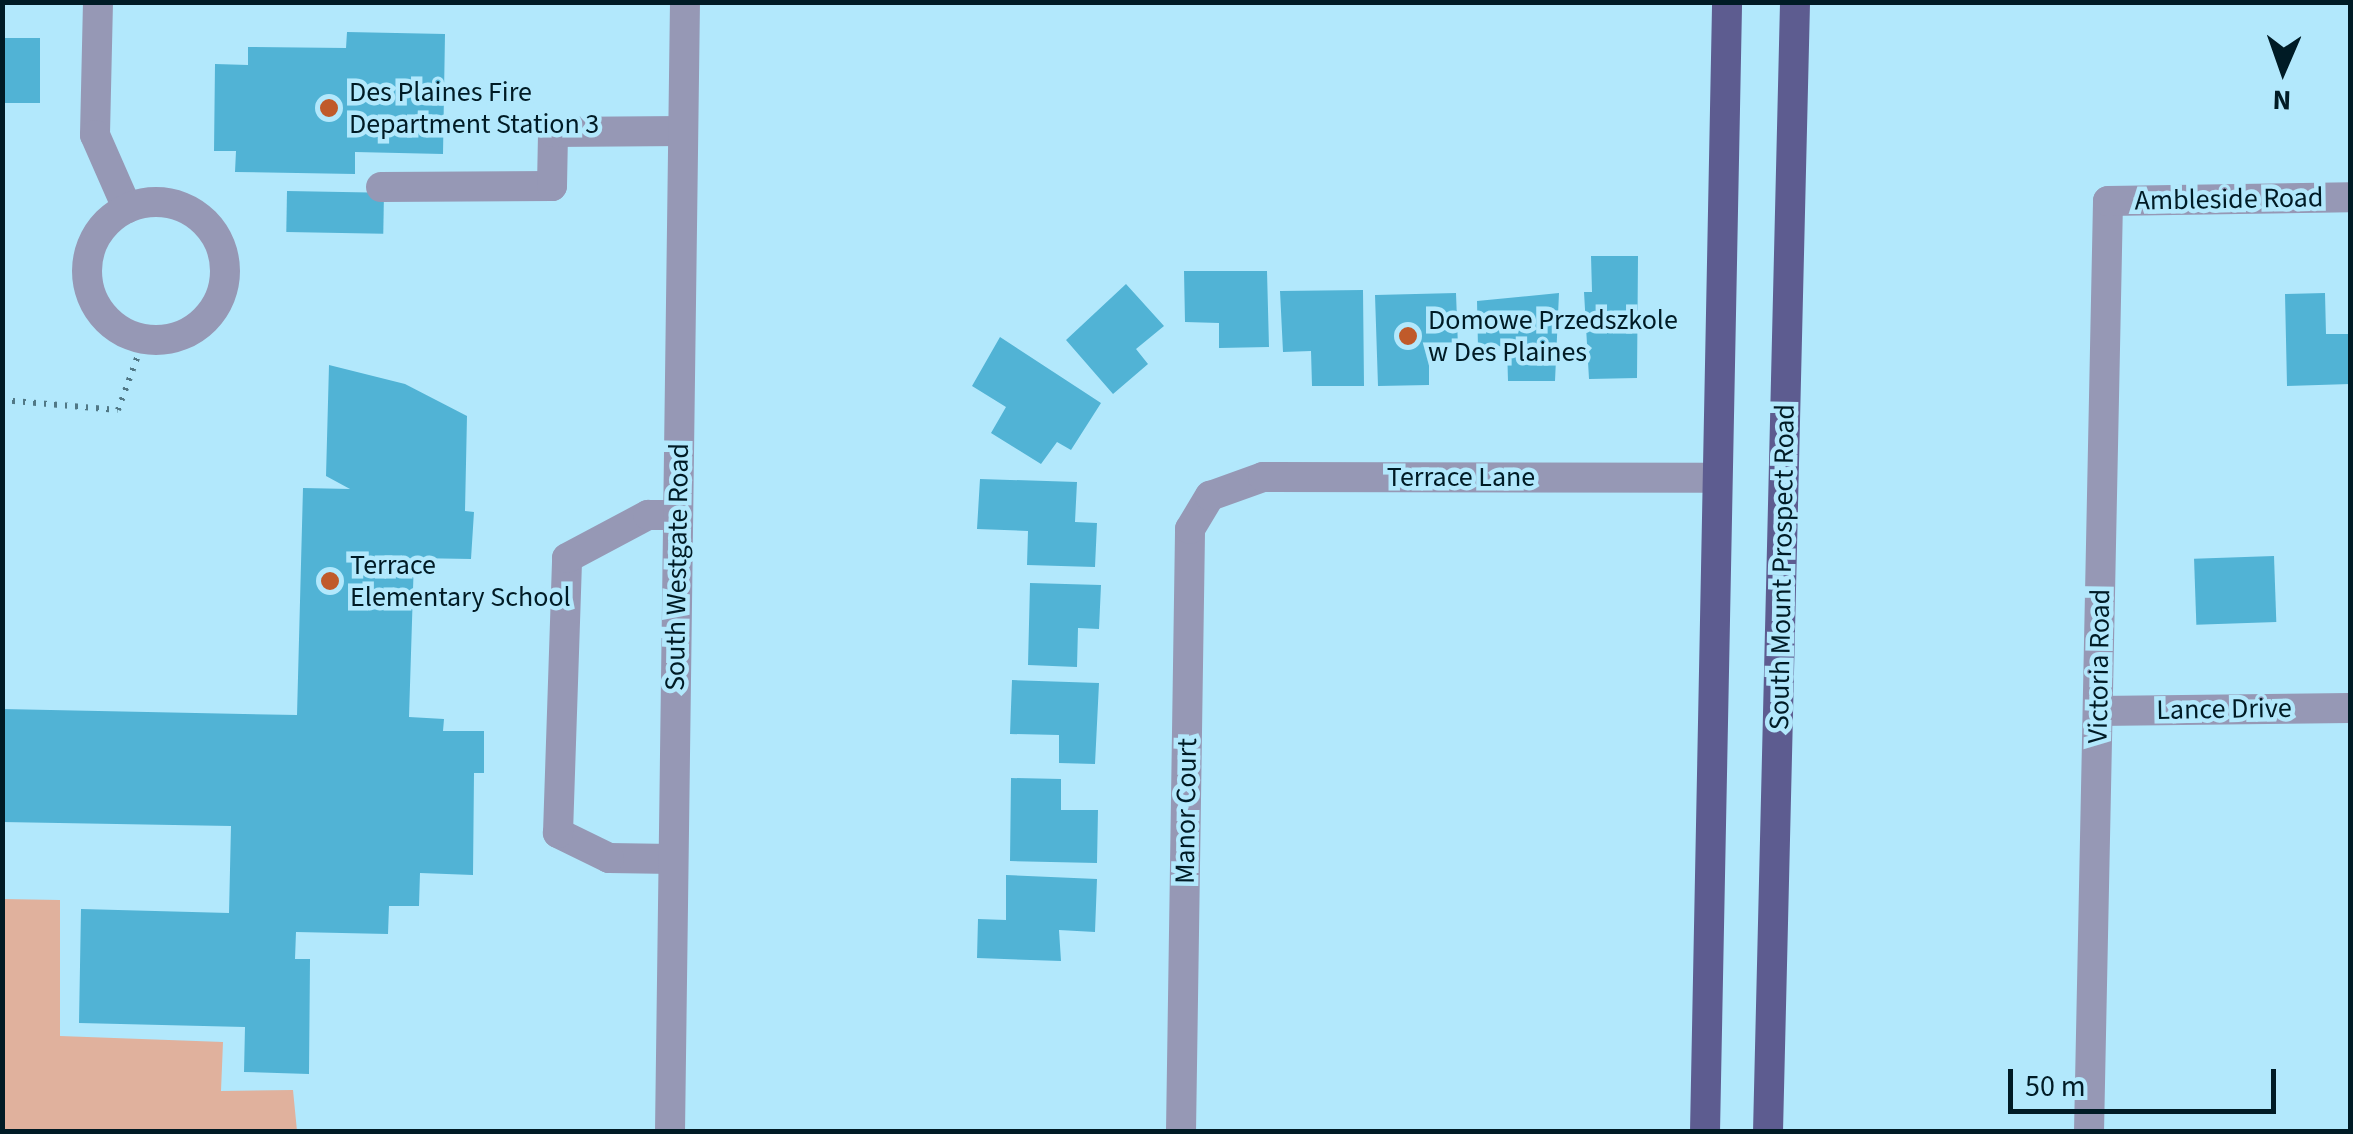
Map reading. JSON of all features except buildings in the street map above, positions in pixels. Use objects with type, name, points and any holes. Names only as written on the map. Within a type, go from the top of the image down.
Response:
[{"type":"main road","points":[[1705,1132],[1726,2]]},
{"type":"main road","name":"South Mount Prospect Road","points":[[1768,1132],[1794,2]]},
{"type":"street","points":[[98,2],[95,135],[127,208]]},
{"type":"street","name":"South Westgate Road","points":[[670,1132],[684,2]]},
{"type":"street","points":[[382,188],[552,186],[553,132],[683,132]]},
{"type":"street","name":"Ambleside Road","points":[[2108,202],[2350,197]]},
{"type":"street","name":"Victoria Road","points":[[2089,1132],[2108,202]]},
{"type":"street","points":[[173,204],[212,229],[222,250],[220,296],[208,316],[190,331],[144,339],[106,319],[87,280],[95,238],[127,208],[173,204]]},
{"type":"street","name":"Terrace Lane","points":[[1210,496],[1263,477],[1716,478]]},
{"type":"street","name":"Manor Court","points":[[1181,1132],[1190,529],[1210,496]]},
{"type":"street","points":[[674,858],[609,858],[558,832],[567,558],[648,515],[678,514]]},
{"type":"street","name":"Lance Drive","points":[[2098,711],[2350,708]]},
{"type":"path","points":[[2,400],[118,410],[144,339]]},
{"type":"shaded area","points":[[3,899],[60,900],[60,1036],[223,1042],[221,1091],[293,1090],[297,1131],[3,1131]]},
{"type":"place","name":"Des Plaines Fire Department Station 3","points":[[329,108]]},
{"type":"place","name":"Domowe Przedszkole w Des Plaines","points":[[1408,336]]},
{"type":"place","name":"Terrace Elementary School","points":[[330,581]]}]
